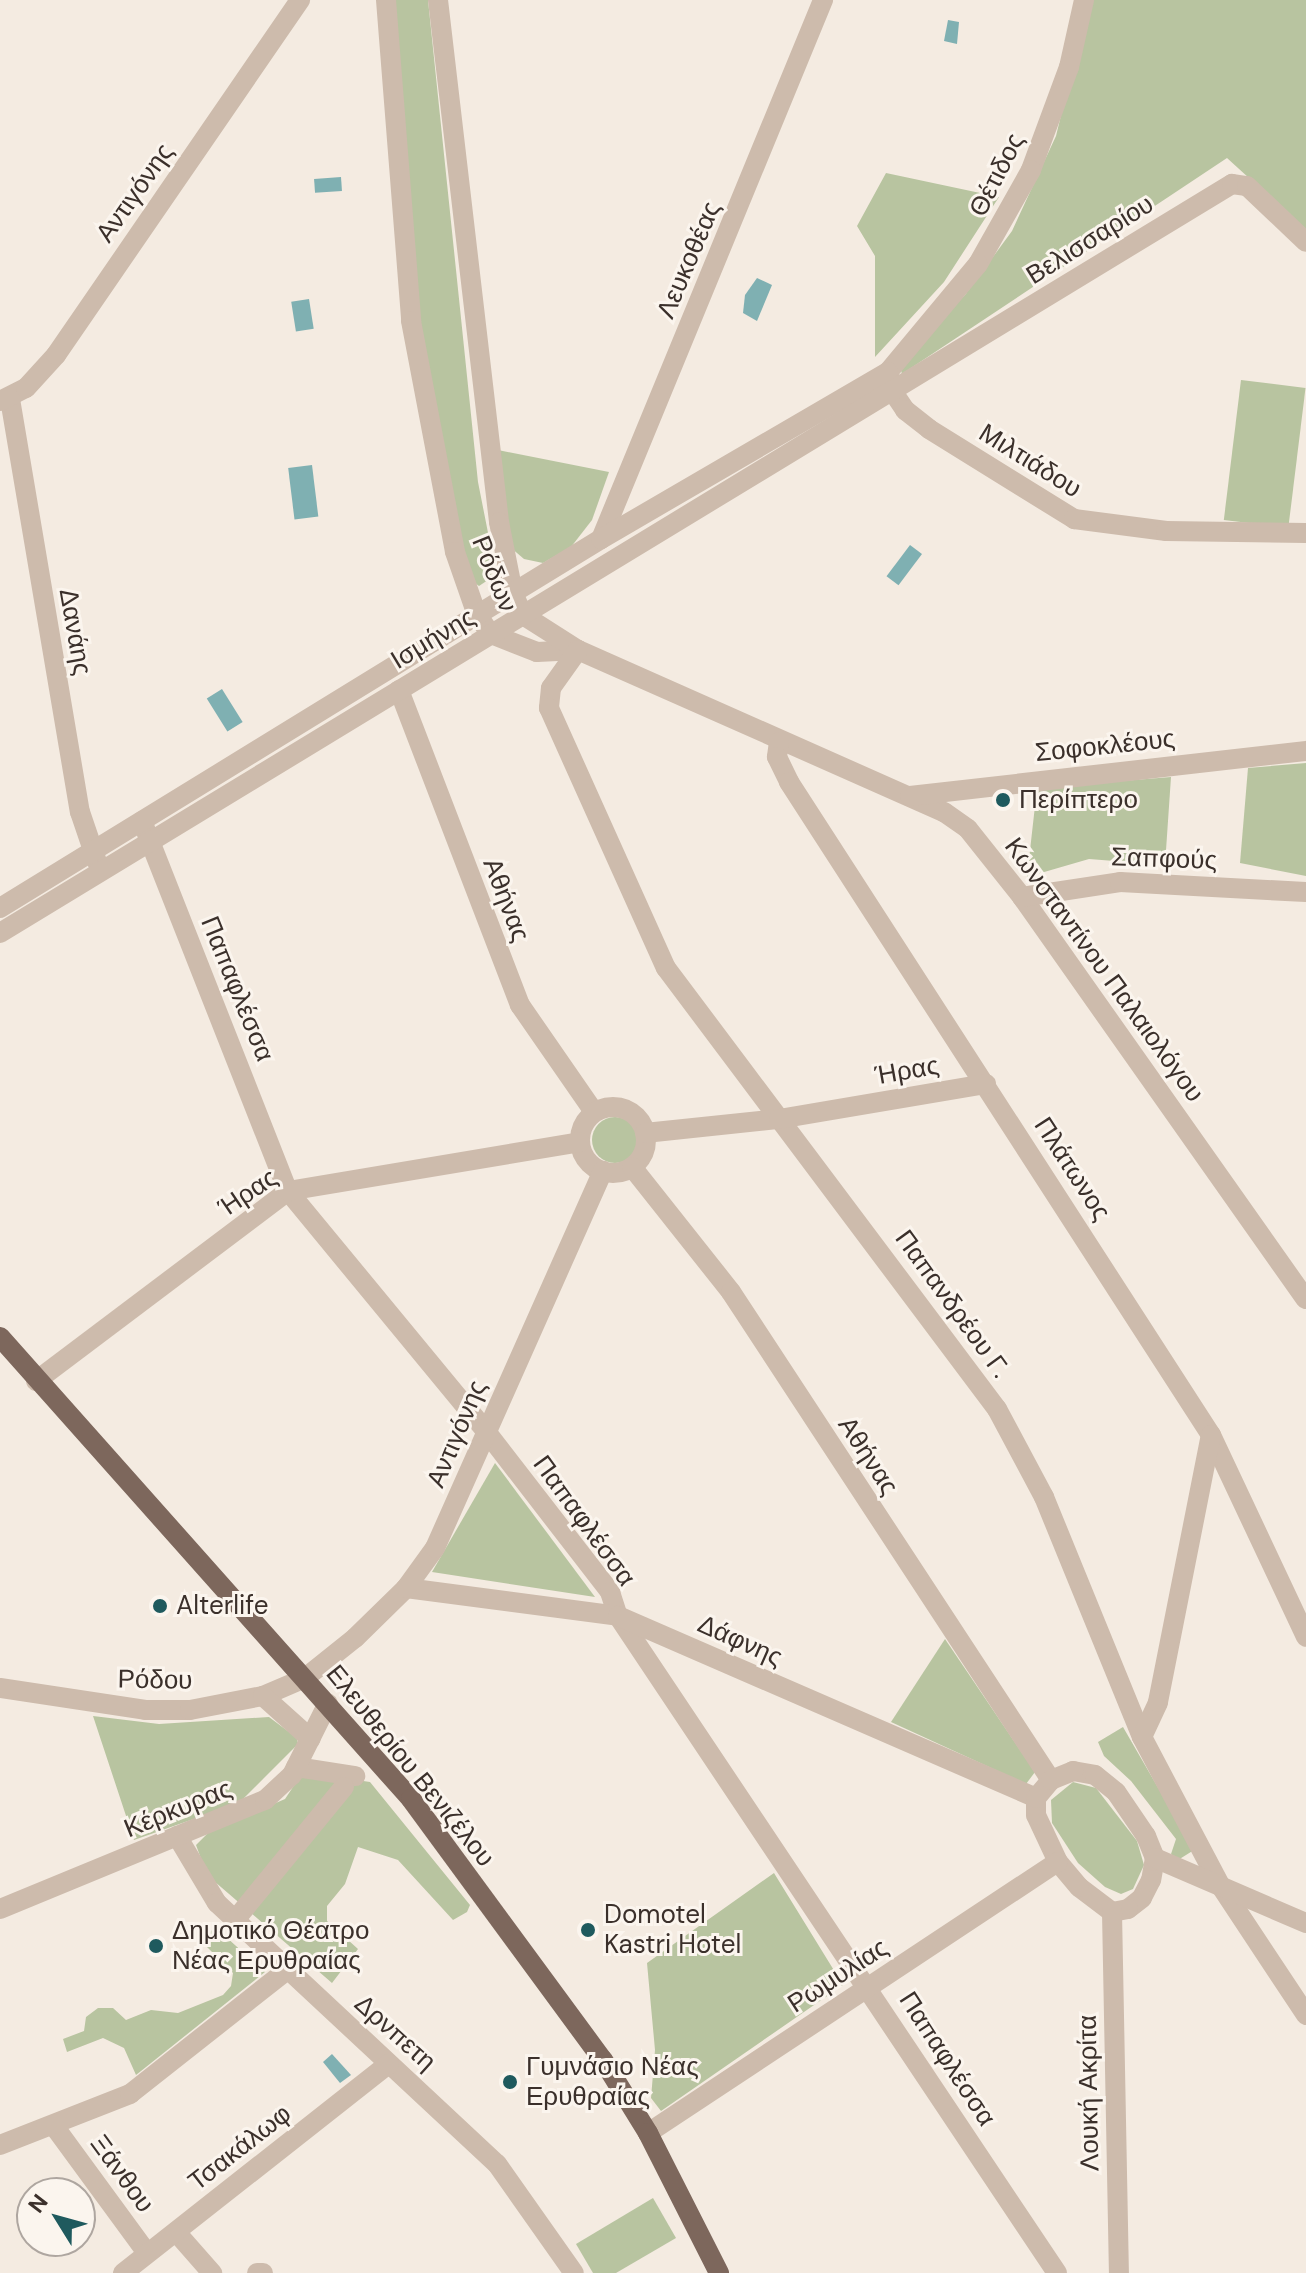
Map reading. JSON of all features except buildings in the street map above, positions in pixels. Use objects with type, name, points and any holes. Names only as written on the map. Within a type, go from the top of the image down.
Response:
[{"type":"main road","name":"Ελευθερίου Βενιζέλου","points":[[0,1337],[411,1799],[603,2060],[648,2133],[719,2273]]},
{"type":"street","name":"Αντιγόνης","points":[[5,400],[56,355],[300,0]]},
{"type":"street","name":"Ρόδων","points":[[386,0],[411,321],[446,515],[477,615],[491,634],[537,652],[578,650]]},
{"type":"street","name":"Ρόδων","points":[[438,0],[499,522],[513,593],[523,615],[578,650]]},
{"type":"street","name":"Λευκοθέας","points":[[601,539],[823,0]]},
{"type":"street","name":"Θέτιδος","points":[[891,382],[907,349],[978,264],[1031,170],[1069,67],[1084,0]]},
{"type":"street","name":"Βελισσαρίου","points":[[891,382],[1232,184],[1247,186],[1306,242]]},
{"type":"street","name":"Ισμήνης","points":[[0,908],[601,539],[891,382]]},
{"type":"street","name":"Ισμήνης","points":[[0,933],[523,615],[891,382]]},
{"type":"street","name":"Μιλτιάδου","points":[[891,382],[905,410],[929,429],[1074,519],[1166,531],[1306,533]]},
{"type":"street","name":"Δανάης","points":[[5,400],[80,812],[92,852],[102,871]]},
{"type":"street","name":"Κωνσταντίνου Παλαιολόγου","points":[[578,650],[779,742],[910,796],[968,829],[1022,897],[1306,1299]]},
{"type":"street","name":"Παπανδρέου Γ.","points":[[578,650],[551,688],[549,708],[557,732],[666,968],[997,1409],[1044,1497],[1142,1737],[1220,1885],[1306,2015]]},
{"type":"street","name":"Αθήνας","points":[[399,690],[520,1005],[594,1112]]},
{"type":"street","name":"Πλάτωνος","points":[[779,742],[777,757],[789,782],[1211,1435],[1306,1637]]},
{"type":"street","name":"Σοφοκλέους","points":[[910,796],[1306,751]]},
{"type":"street","name":"Παπαφλέσσα","points":[[142,821],[288,1191],[485,1430],[610,1592],[618,1616],[1057,2273]]},
{"type":"street","name":"Σαπφούς","points":[[1022,897],[1120,882],[1306,892]]},
{"type":"street","name":"Ήρας","points":[[645,1133],[779,1119],[986,1084]]},
{"type":"street","points":[[626,1109],[645,1133],[644,1152],[632,1167],[603,1171],[587,1160],[580,1142],[594,1112],[626,1109]]},
{"type":"street","name":"Ήρας","points":[[36,1381],[288,1191],[580,1142]]},
{"type":"street","name":"Αθήνας","points":[[632,1167],[731,1292],[1051,1780]]},
{"type":"street","name":"Αντιγόνης","points":[[305,1678],[406,1588],[435,1548],[603,1171]]},
{"type":"street","points":[[1142,1737],[1158,1702],[1211,1435]]},
{"type":"street","name":"Δάφνης","points":[[406,1588],[618,1616],[1036,1798]]},
{"type":"street","name":"Ρόδου","points":[[0,1688],[145,1710],[190,1710],[263,1696],[305,1678]]},
{"type":"street","points":[[263,1696],[311,1739]]},
{"type":"street","name":"Κέρκυρας","points":[[0,1909],[265,1800],[296,1767],[328,1703]]},
{"type":"street","points":[[235,1920],[350,1782],[296,1767]]},
{"type":"street","points":[[1073,1771],[1095,1775],[1116,1792],[1146,1836],[1155,1858],[1142,1898],[1128,1909],[1112,1912],[1058,1862],[1036,1815],[1036,1798],[1051,1780],[1073,1771]]},
{"type":"street","name":"Δρνπετη","points":[[177,1836],[204,1884],[235,1920],[497,2164],[574,2273]]},
{"type":"street","points":[[1155,1858],[1306,1923]]},
{"type":"street","name":"Ρωμυλίας","points":[[648,2133],[1058,1862]]},
{"type":"street","name":"Λουκή Ακρίτα","points":[[1112,1912],[1119,2273]]},
{"type":"street","points":[[0,2145],[54,2126],[144,2086],[287,1970]]},
{"type":"street","name":"Τσακάλωφ","points":[[123,2273],[389,2064]]},
{"type":"street","name":"Ξάνθου","points":[[54,2126],[147,2253]]},
{"type":"street","points":[[176,2232],[212,2273]]},
{"type":"street","points":[[257,2273],[263,2273]]},
{"type":"green space","points":[[394,0],[428,0],[478,482],[492,553],[491,578],[479,586],[471,580],[462,544],[418,308]]},
{"type":"green space","points":[[1089,0],[1306,0],[1306,230],[1227,158],[902,374],[899,363],[965,295],[1012,231],[1056,136]]},
{"type":"green space","points":[[886,173],[999,197],[944,282],[875,357],[875,256],[857,226]]},
{"type":"green space","points":[[1241,380],[1306,388],[1288,528],[1224,520]]},
{"type":"green space","points":[[498,450],[609,472],[592,520],[571,547],[543,563],[524,559],[510,547]]},
{"type":"green space","points":[[1306,763],[1306,876],[1240,863],[1248,768]]},
{"type":"green space","points":[[1171,777],[1165,865],[1089,859],[1027,877],[1037,788]]},
{"type":"green space","points":[[615,1117],[631,1124],[638,1140],[631,1156],[615,1163],[599,1156],[592,1140],[599,1124]]},
{"type":"green space","points":[[495,1463],[595,1597],[432,1572]]},
{"type":"green space","points":[[945,1639],[1035,1772],[1026,1784],[891,1722]]},
{"type":"green space","points":[[93,1716],[159,1724],[269,1717],[297,1738],[298,1744],[239,1803],[134,1840]]},
{"type":"green space","points":[[1123,1727],[1194,1850],[1178,1860],[1171,1854],[1176,1839],[1131,1781],[1104,1756],[1098,1742]]},
{"type":"green space","points":[[303,1772],[370,1782],[470,1905],[467,1912],[453,1920],[398,1860],[358,1847],[345,1884],[327,1906],[327,1921],[358,1949],[332,1983],[207,1875],[196,1845],[209,1832],[285,1799]]},
{"type":"green space","points":[[1073,1782],[1096,1788],[1137,1841],[1144,1865],[1133,1889],[1121,1894],[1105,1887],[1078,1863],[1052,1823],[1051,1800]]},
{"type":"green space","points":[[774,1873],[843,1985],[661,2111],[651,2098],[655,2050],[647,1963]]},
{"type":"green space","points":[[215,1927],[265,1972],[136,2075],[124,2048],[103,2038],[67,2052],[63,2039],[84,2031],[86,2017],[98,2008],[113,2008],[126,2020],[151,2010],[178,2013],[223,1995],[231,1986],[233,1973],[201,1941]]},
{"type":"green space","points":[[653,2198],[676,2238],[616,2273],[593,2273],[576,2244]]},
{"type":"water","points":[[948,20],[959,22],[957,44],[944,41]]},
{"type":"water","points":[[341,177],[342,191],[315,193],[314,179]]},
{"type":"water","points":[[757,278],[772,285],[757,321],[743,313],[745,295]]},
{"type":"water","points":[[309,299],[314,329],[296,331],[291,302]]},
{"type":"water","points":[[312,465],[318,517],[295,520],[288,468]]},
{"type":"water","points":[[910,545],[922,554],[899,585],[887,576]]},
{"type":"water","points":[[222,689],[243,722],[227,732],[207,699]]},
{"type":"water","points":[[332,2054],[351,2075],[340,2083],[323,2062]]},
{"type":"place","name":"Περίπτερο","points":[[1003,800]]},
{"type":"place","name":"Alterlife","points":[[160,1606]]},
{"type":"place","name":"Domotel Kastri Hotel","points":[[588,1930]]},
{"type":"place","name":"Δημοτικό Θέατρο Νέας Ερυθραίας","points":[[156,1946]]},
{"type":"place","name":"Γυμνάσιο Νέας Ερυθραίας","points":[[510,2082]]}]
